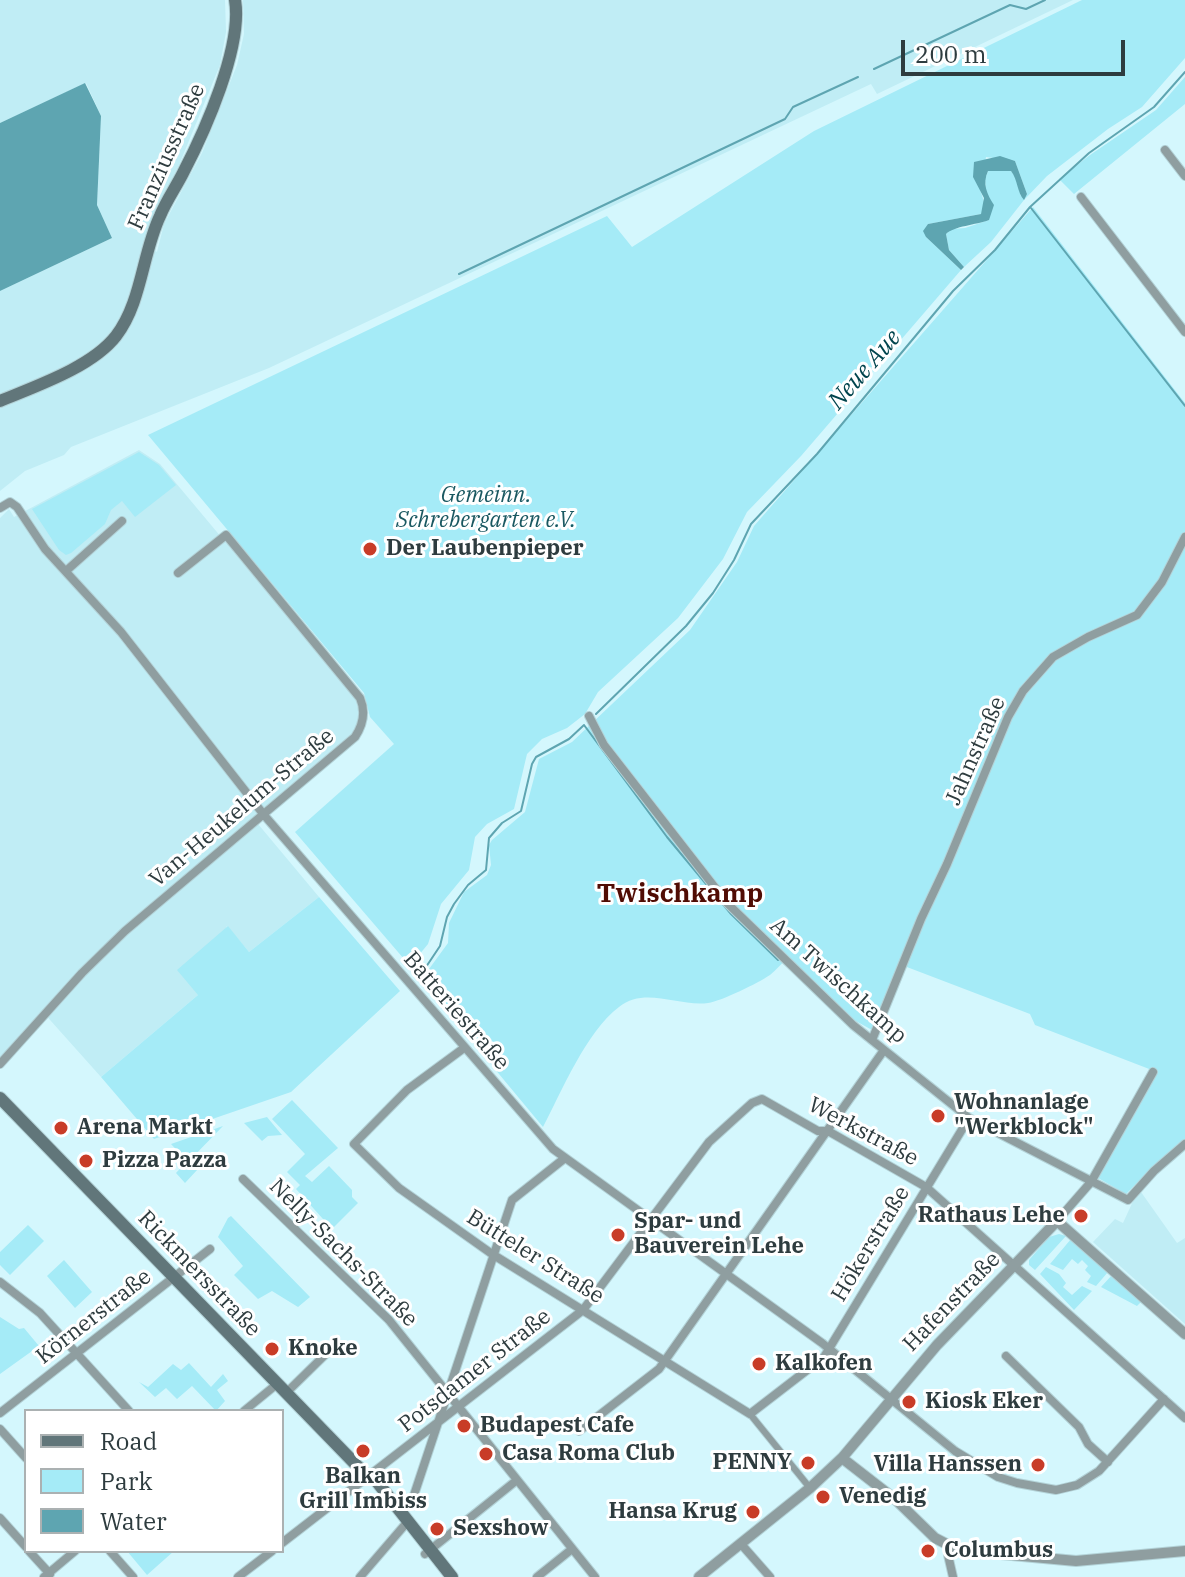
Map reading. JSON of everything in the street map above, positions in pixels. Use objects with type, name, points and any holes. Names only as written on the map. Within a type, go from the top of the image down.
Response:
[{"type":"main road","name":"Franziusstraße","points":[[0,401],[97,354],[122,327],[160,216],[189,162],[225,74],[235,35],[235,0]]},
{"type":"main road","name":"Rickmersstraße","points":[[0,1098],[368,1477],[369,1483],[404,1519],[443,1577]]},
{"type":"main road","name":"Rickmersstraße","points":[[428,1552],[452,1577]]},
{"type":"street","points":[[1165,150],[1185,176]]},
{"type":"street","points":[[1081,197],[1185,332]]},
{"type":"street","name":"Batteriestraße","points":[[0,508],[10,502],[17,507],[45,549],[121,632],[264,815],[542,1139],[565,1158],[829,1348],[955,1451],[998,1477],[1056,1490],[1077,1485],[1099,1471],[1164,1399]]},
{"type":"street","points":[[66,571],[122,521]]},
{"type":"street","name":"Van-Heukelum-Straße","points":[[0,1064],[82,973],[125,931],[355,737],[363,720],[363,703],[226,535],[178,573]]},
{"type":"street","name":"Jahnstraße","points":[[872,1040],[1004,725],[1023,691],[1053,657],[1137,615],[1162,582],[1185,537]]},
{"type":"street","name":"Am Twischkamp","points":[[589,716],[604,745],[727,903],[853,1025],[969,1118],[1128,1200],[1154,1171],[1185,1144]]},
{"type":"street","name":"Bütteler Straße","points":[[464,1048],[407,1090],[354,1144],[399,1188],[492,1254],[750,1414],[810,1488]]},
{"type":"street","points":[[579,1431],[659,1369],[884,1050]]},
{"type":"street","name":"Hafenstraße","points":[[699,1577],[810,1488],[842,1458],[972,1307],[1057,1221],[1091,1182],[1153,1072]]},
{"type":"street","name":"Werkstraße","points":[[762,1099],[818,1131],[828,1131],[926,1187],[1185,1418]]},
{"type":"street","name":"Potsdamer Straße","points":[[284,1541],[583,1310],[709,1142],[752,1103],[762,1099]]},
{"type":"street","name":"Hökerstraße","points":[[750,1414],[824,1357],[969,1118]]},
{"type":"street","points":[[360,1577],[404,1519],[412,1501],[512,1200],[565,1158]]},
{"type":"street","name":"Nelly-Sachs-Straße","points":[[243,1179],[389,1320],[595,1577]]},
{"type":"street","points":[[1057,1221],[1185,1334]]},
{"type":"street","name":"Körnerstraße","points":[[0,1413],[210,1249]]},
{"type":"street","points":[[0,1282],[40,1313],[127,1409]]},
{"type":"street","points":[[247,1409],[282,1388],[331,1349]]},
{"type":"street","points":[[1006,1356],[1079,1427],[1088,1444],[1108,1462]]},
{"type":"street","points":[[0,1429],[24,1456]]},
{"type":"street","points":[[842,1458],[950,1548],[1059,1561],[1185,1551]]},
{"type":"street","points":[[428,1552],[517,1480]]},
{"type":"street","points":[[0,1518],[24,1545]]},
{"type":"street","points":[[741,1544],[770,1577]]},
{"type":"street","points":[[950,1548],[948,1555],[953,1577]]},
{"type":"street","points":[[537,1577],[572,1549]]},
{"type":"street","points":[[31,1553],[48,1576],[73,1553]]},
{"type":"street","points":[[112,1553],[133,1577]]},
{"type":"street","points":[[238,1577],[269,1553]]},
{"type":"shaded area","points":[[0,0],[225,0],[226,32],[220,65],[179,165],[152,218],[146,244],[157,252],[164,224],[202,153],[237,65],[244,34],[243,0],[1073,0],[877,94],[871,84],[269,368],[71,447],[64,455],[25,471],[0,491],[0,291],[112,238],[97,205],[101,116],[86,83],[0,123]]},
{"type":"shaded area","points":[[139,450],[160,464],[355,697],[360,717],[352,735],[253,818],[319,897],[249,952],[227,926],[198,995],[101,1077],[42,1011],[0,1058],[0,518],[9,509],[14,517]]},
{"type":"shaded area","points":[[1141,1192],[1177,1243],[1185,1238],[1185,1324],[1093,1242],[1115,1219],[1123,1223],[1134,1199]]},
{"type":"green space","name":"Gemeinn. Schrebergarten e.V.","points":[[1082,0],[1185,0],[1185,58],[1142,107],[1047,176],[991,242],[964,267],[949,250],[946,234],[951,229],[989,220],[985,179],[988,171],[1011,171],[1021,196],[1027,194],[1015,161],[986,157],[980,189],[985,205],[981,214],[928,224],[926,237],[961,270],[801,456],[747,512],[723,559],[678,618],[598,692],[585,714],[567,728],[542,739],[527,754],[514,809],[487,824],[475,837],[469,870],[441,904],[428,944],[410,966],[295,832],[394,744],[370,717],[364,693],[148,435],[607,216],[632,247],[814,131]]},
{"type":"green space","points":[[1185,77],[1185,104],[1074,194],[1059,179],[1156,110]]},
{"type":"green space","points":[[1033,207],[1185,403],[1185,1141],[1158,1162],[1126,1194],[1098,1178],[1157,1072],[1035,1025],[1030,1014],[899,964],[872,1030],[854,1020],[788,958],[770,975],[714,1002],[640,998],[619,1007],[585,1046],[543,1127],[421,980],[448,943],[449,923],[464,892],[487,875],[491,865],[489,845],[525,812],[539,759],[572,742],[690,630],[737,562],[754,526]]},
{"type":"green space","points":[[139,452],[159,465],[176,485],[135,517],[122,501],[111,510],[105,524],[71,553],[66,555],[59,550],[32,509]]},
{"type":"green space","points":[[319,897],[400,991],[291,1092],[154,1139],[101,1077],[198,995],[177,970],[228,926],[249,952]]},
{"type":"green space","points":[[292,1100],[338,1148],[305,1176],[312,1182],[329,1166],[352,1190],[352,1197],[358,1203],[332,1229],[296,1189],[300,1185],[287,1172],[305,1154],[272,1119]]},
{"type":"green space","points":[[267,1117],[282,1135],[268,1136],[262,1141],[244,1123]]},
{"type":"green space","points":[[223,1126],[190,1160],[198,1169],[185,1183],[176,1173],[187,1161],[171,1144]]},
{"type":"green space","points":[[231,1216],[310,1297],[298,1307],[272,1291],[258,1299],[234,1275],[243,1266],[218,1237]]},
{"type":"green space","points":[[28,1225],[44,1241],[10,1275],[0,1265],[0,1252]]},
{"type":"green space","points":[[1059,1234],[1066,1236],[1035,1270],[1029,1265],[1029,1260],[1049,1237]]},
{"type":"green space","points":[[1071,1239],[1108,1272],[1096,1286],[1087,1282],[1091,1276],[1082,1260],[1078,1264],[1072,1259],[1063,1270],[1050,1264]]},
{"type":"green space","points":[[64,1260],[92,1292],[75,1308],[47,1276]]},
{"type":"green space","points":[[1046,1267],[1059,1274],[1066,1283],[1063,1287],[1072,1295],[1082,1286],[1092,1291],[1074,1310],[1040,1274]]},
{"type":"green space","points":[[1112,1275],[1141,1302],[1137,1306],[1101,1287]]},
{"type":"green space","points":[[0,1317],[19,1329],[24,1328],[39,1346],[0,1374]]},
{"type":"green space","points":[[189,1363],[211,1387],[223,1374],[228,1381],[217,1390],[225,1401],[214,1409],[192,1386],[177,1399],[166,1388],[155,1397],[139,1382],[148,1387],[173,1364],[181,1370]]},
{"type":"green space","points":[[129,1553],[172,1553],[147,1575]]},
{"type":"water","points":[[85,83],[101,116],[97,205],[112,238],[0,291],[0,123]]},
{"type":"water","points":[[1000,156],[1015,161],[1027,194],[1024,200],[1011,171],[988,171],[986,189],[994,205],[989,220],[946,234],[949,250],[964,267],[961,270],[923,231],[928,224],[981,214],[984,198],[973,177],[974,162]]},
{"type":"waterway","points":[[874,69],[1010,5],[1026,9],[1045,0]]},
{"type":"waterway","name":"Neue Aue","points":[[596,714],[686,626],[713,593],[734,560],[751,524],[817,454],[953,291],[995,250],[1030,207],[1089,153],[1154,107],[1185,72]]},
{"type":"waterway","points":[[459,274],[785,119],[793,107],[858,77]]},
{"type":"waterway","points":[[1031,208],[1185,406]]},
{"type":"waterway","name":"Neue Aue","points":[[426,967],[440,946],[447,917],[454,904],[468,885],[486,870],[489,838],[502,823],[521,811],[536,757],[569,739],[584,725],[667,837],[731,914],[778,960]]},
{"type":"place","name":"Der Laubenpieper","points":[[370,549]]},
{"type":"place","name":"Wohnanlage \"Werkblock\"","points":[[938,1116]]},
{"type":"place","name":"Arena Markt","points":[[61,1128]]},
{"type":"place","name":"Pizza Pazza","points":[[86,1161]]},
{"type":"place","name":"Rathaus Lehe","points":[[1081,1216]]},
{"type":"place","name":"Spar- und Bauverein Lehe","points":[[618,1235]]},
{"type":"place","name":"Knoke","points":[[272,1349]]},
{"type":"place","name":"Kalkofen","points":[[759,1364]]},
{"type":"place","name":"Kiosk Eker","points":[[909,1402]]},
{"type":"place","name":"Budapest Cafe","points":[[464,1426]]},
{"type":"place","name":"Balkan Grill Imbiss","points":[[363,1451]]},
{"type":"place","name":"Casa Roma Club","points":[[486,1454]]},
{"type":"place","name":"PENNY","points":[[808,1463]]},
{"type":"place","name":"Villa Hanssen","points":[[1038,1465]]},
{"type":"place","name":"Venedig","points":[[823,1497]]},
{"type":"place","name":"Hansa Krug","points":[[753,1512]]},
{"type":"place","name":"Sexshow","points":[[437,1529]]},
{"type":"place","name":"Columbus","points":[[928,1551]]},
{"type":"district","name":"Twischkamp","points":[[680,894]]}]
